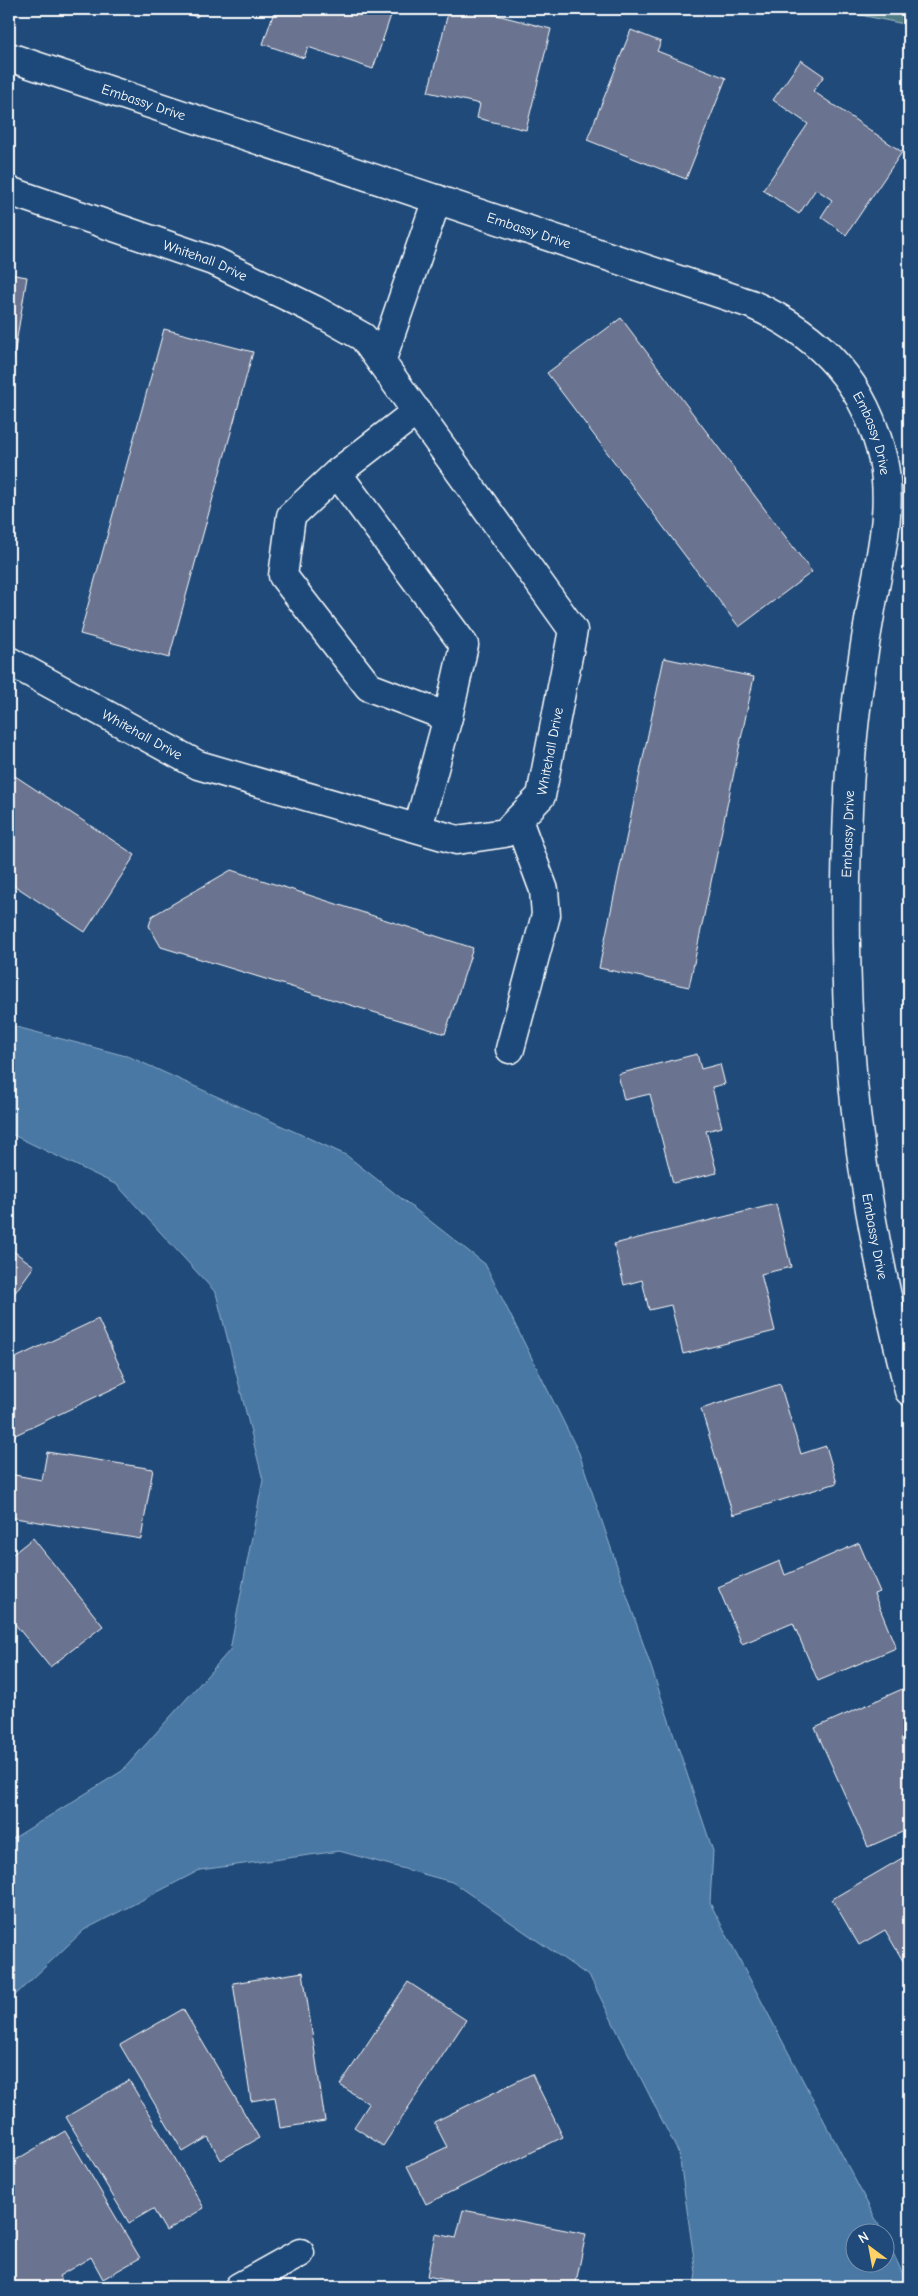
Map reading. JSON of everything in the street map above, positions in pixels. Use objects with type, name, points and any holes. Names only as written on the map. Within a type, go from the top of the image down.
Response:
[{"type":"street","name":"Embassy Drive","points":[[9,57],[751,304],[775,314],[817,344],[850,381],[868,412],[878,440],[884,465],[886,517],[862,663],[849,785],[845,907],[849,1029],[860,1151],[880,1272],[909,1391]]},
{"type":"street","name":"Whitehall Drive","points":[[9,191],[216,262],[315,310],[363,337],[573,630],[541,796],[505,834],[457,840],[198,765],[9,661]]},
{"type":"street","points":[[382,362],[437,199]]},
{"type":"street","points":[[416,411],[338,473],[291,516],[282,576],[369,687],[448,717]]},
{"type":"street","points":[[338,473],[464,645],[448,717],[418,828]]},
{"type":"street","points":[[510,1049],[546,915],[544,890],[518,820]]},
{"type":"street","points":[[239,2287],[300,2254]]},
{"type":"green space","points":[[836,9],[909,9],[909,25],[846,12]]},
{"type":"water","points":[[9,1025],[130,1057],[346,1155],[485,1264],[579,1453],[713,1851],[710,1903],[878,2224],[846,2224],[846,2274],[896,2274],[896,2259],[909,2287],[694,2287],[696,2273],[679,2154],[590,1977],[452,1882],[339,1851],[200,1870],[84,1930],[9,2001],[9,1841],[122,1771],[230,1650],[263,1480],[216,1293],[117,1185],[9,1133]]},
{"type":"building","points":[[173,9],[200,9],[197,17]]},
{"type":"building","points":[[275,9],[393,9],[373,69],[308,47],[304,58],[263,44]]},
{"type":"building","points":[[449,9],[486,9],[485,12],[551,29],[526,130],[477,118],[480,104],[428,92]]},
{"type":"building","points":[[631,30],[661,42],[657,51],[726,78],[686,179],[587,140]]},
{"type":"building","points":[[801,60],[824,76],[813,91],[902,152],[846,235],[821,217],[832,200],[816,189],[799,214],[763,190],[808,124],[773,100]]},
{"type":"building","points":[[9,274],[27,277],[12,368],[9,367]]},
{"type":"building","points":[[621,318],[812,572],[739,627],[547,373]]},
{"type":"building","points":[[164,329],[253,352],[169,658],[80,634]]},
{"type":"building","points":[[664,658],[754,677],[689,987],[599,968]]},
{"type":"building","points":[[9,772],[135,855],[85,932],[9,882]]},
{"type":"building","points":[[231,870],[473,948],[445,1034],[161,947],[149,926],[152,916]]},
{"type":"building","points":[[697,1054],[701,1069],[720,1064],[725,1084],[712,1087],[722,1127],[706,1131],[717,1173],[673,1183],[650,1094],[624,1100],[618,1074]]},
{"type":"building","points":[[776,1204],[791,1267],[761,1274],[775,1331],[683,1354],[671,1305],[649,1310],[642,1280],[624,1285],[614,1244]]},
{"type":"building","points":[[9,1248],[34,1266],[9,1301]]},
{"type":"building","points":[[98,1319],[127,1382],[9,1438],[9,1361]]},
{"type":"building","points":[[780,1384],[801,1454],[826,1446],[837,1483],[733,1515],[701,1409]]},
{"type":"building","points":[[47,1452],[153,1469],[141,1539],[9,1517],[9,1474],[42,1480]]},
{"type":"building","points":[[33,1538],[103,1626],[50,1667],[9,1617],[9,1557]]},
{"type":"building","points":[[859,1543],[880,1592],[874,1594],[896,1648],[818,1681],[793,1623],[742,1644],[718,1587],[780,1561],[785,1575]]},
{"type":"building","points":[[909,1686],[909,1736],[901,1739],[909,1758],[909,1829],[868,1847],[815,1728]]},
{"type":"building","points":[[909,1854],[909,1971],[885,1930],[859,1945],[832,1899]]},
{"type":"building","points":[[303,1972],[325,2121],[280,2128],[275,2097],[251,2101],[233,1983]]},
{"type":"building","points":[[408,1982],[466,2020],[383,2146],[354,2127],[369,2104],[340,2085]]},
{"type":"building","points":[[183,2009],[259,2138],[221,2160],[208,2137],[183,2152],[120,2045]]},
{"type":"building","points":[[532,2074],[563,2137],[426,2204],[407,2166],[447,2147],[434,2122]]},
{"type":"building","points":[[129,2080],[204,2208],[166,2231],[153,2209],[129,2223],[66,2117]]},
{"type":"building","points":[[65,2131],[140,2258],[103,2279],[91,2257],[59,2276],[66,2287],[9,2287],[9,2164]]},
{"type":"building","points":[[463,2210],[586,2234],[575,2287],[480,2287],[427,2276],[435,2234],[456,2238]]}]
